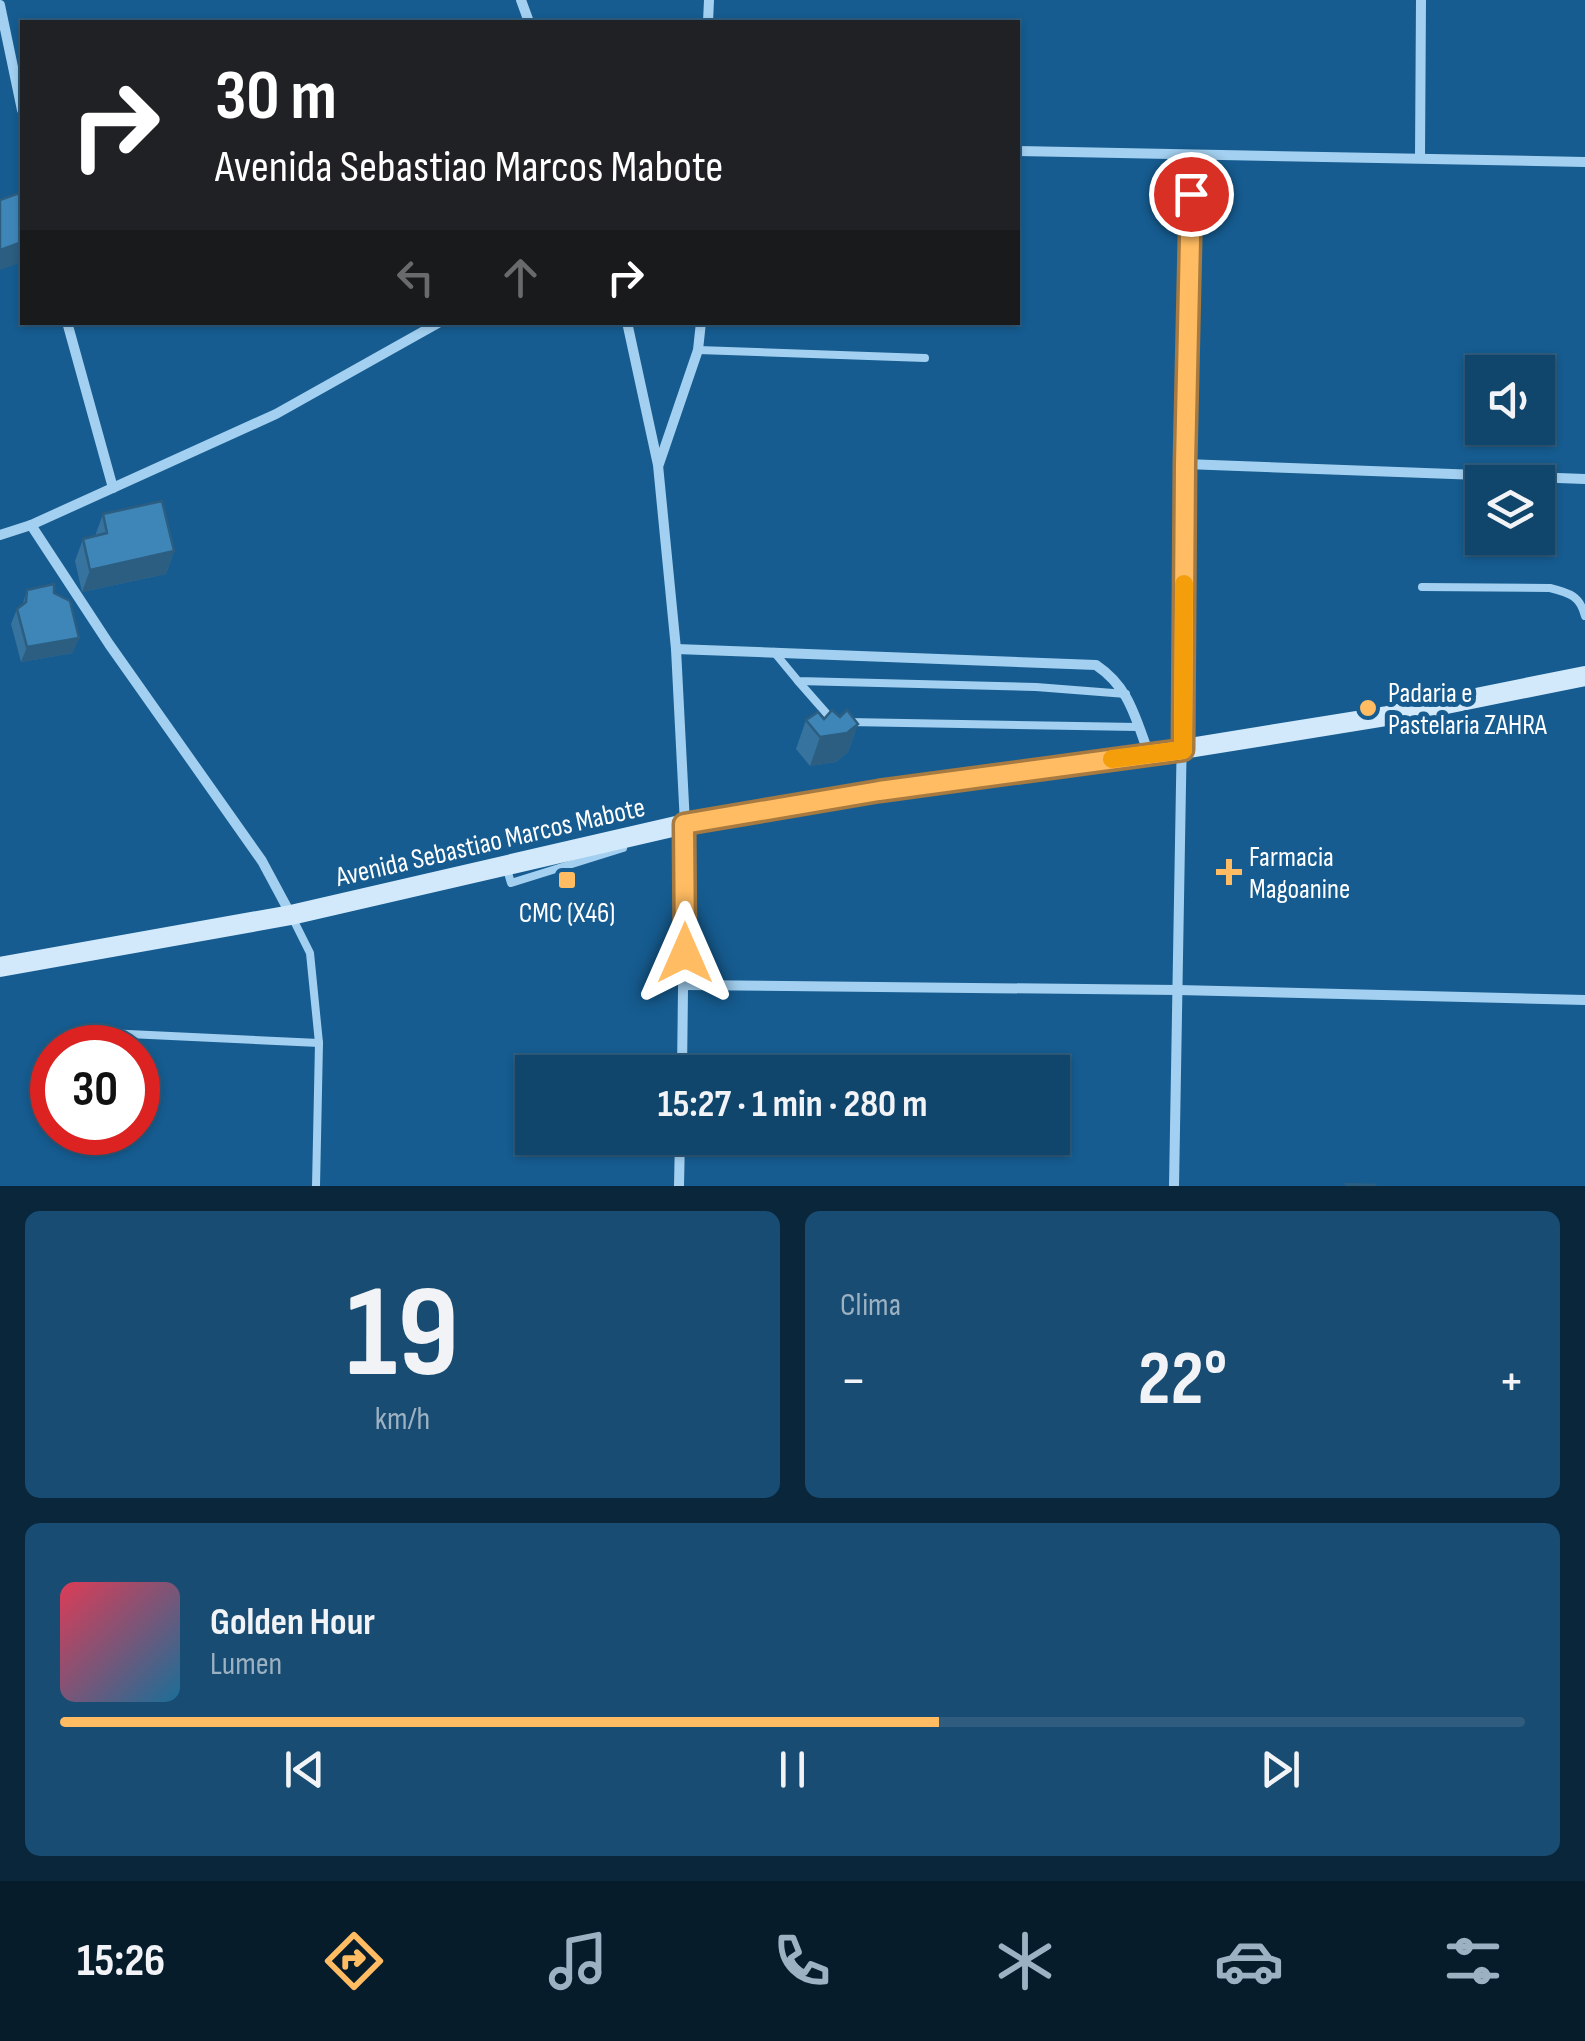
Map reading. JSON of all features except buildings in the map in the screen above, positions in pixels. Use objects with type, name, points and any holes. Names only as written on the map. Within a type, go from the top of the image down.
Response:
[{"type":"main road","name":"Avenida Sebastiao Marcos Mabote","points":[[0,968],[291,914],[684,824],[879,791],[1183,750],[1387,716],[1585,676]]},
{"type":"street","points":[[1420,157],[1421,0]]},
{"type":"street","points":[[0,4],[20,100]]},
{"type":"street","points":[[1020,151],[1585,162]]},
{"type":"street","points":[[1174,1186],[1192,156]]},
{"type":"street","points":[[68,325],[113,488]]},
{"type":"street","points":[[0,536],[276,414],[435,325]]},
{"type":"street","points":[[628,325],[658,464],[676,649],[684,824],[683,1055]]},
{"type":"street","points":[[658,464],[698,350],[701,325]]},
{"type":"street","points":[[1185,464],[1585,479]]},
{"type":"street","points":[[31,525],[109,644],[252,844],[291,914]]},
{"type":"street","points":[[676,649],[1096,666],[1116,678],[1126,694],[1149,754]]},
{"type":"street","points":[[685,985],[1178,990],[1585,1000]]},
{"type":"street","points":[[679,1186],[680,1155]]},
{"type":"lane","points":[[698,350],[925,358]]},
{"type":"lane","points":[[1422,588],[1550,588],[1569,592],[1582,602],[1585,616]]},
{"type":"lane","points":[[774,652],[832,722],[1138,726]]},
{"type":"lane","points":[[798,681],[1036,687],[1126,694]]},
{"type":"lane","points":[[291,914],[310,953],[320,1043],[316,1186]]},
{"type":"lane","points":[[160,1036],[320,1043]]},
{"type":"slow traffic","points":[[1112,759],[1183,750],[1184,584]]},
{"type":"place","name":"Padaria e Pastelaria ZAHRA","points":[[1368,708]]},
{"type":"place","name":"Farmacia Magoanine","points":[[1229,872]]},
{"type":"place","name":"CMC (X46)","points":[[567,880]]},
{"type":"route","points":[[685,953],[684,824],[879,791],[1183,750],[1191,194]]}]
